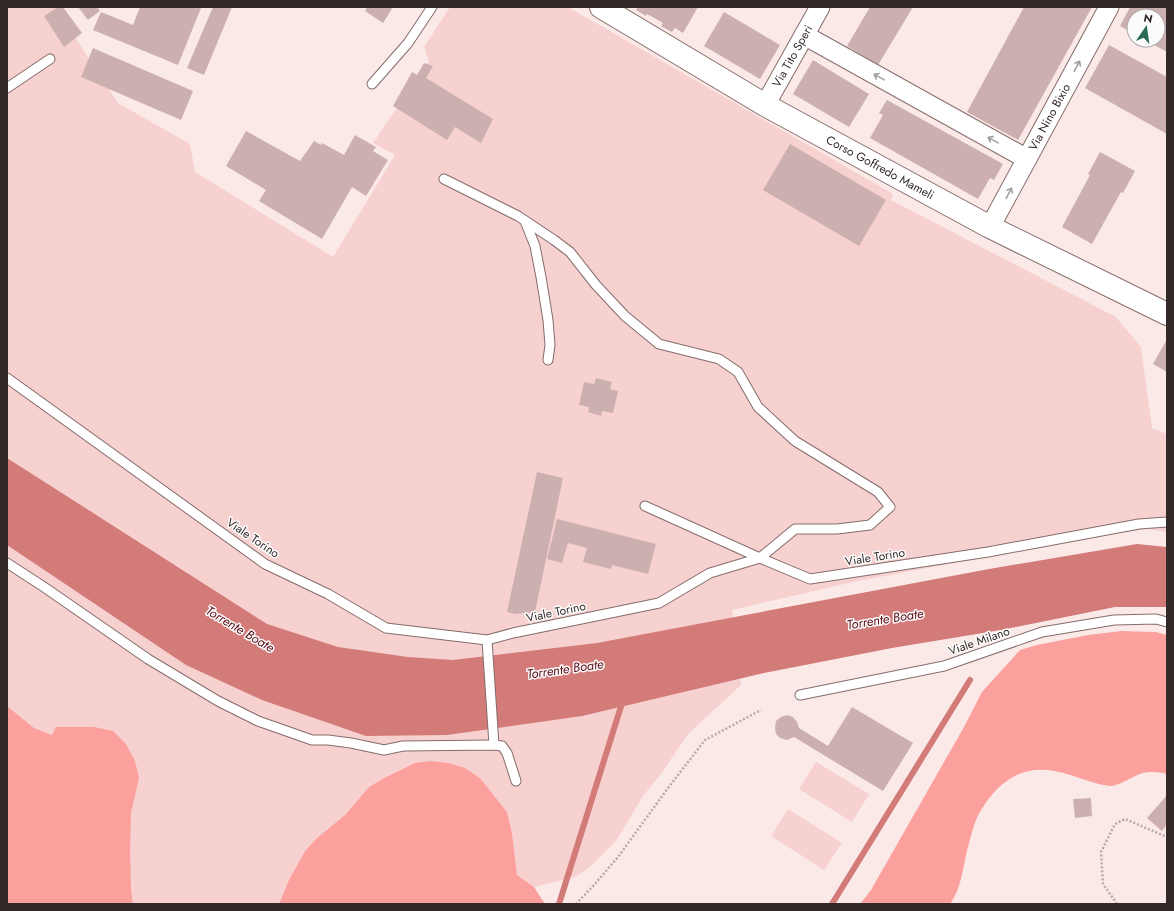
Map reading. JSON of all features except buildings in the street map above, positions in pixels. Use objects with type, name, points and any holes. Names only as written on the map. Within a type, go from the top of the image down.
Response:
[{"type":"main road","name":"Corso Goffredo Mameli","points":[[604,8],[765,104],[990,227],[1167,314]]},
{"type":"street","name":"Via Tito Speri","points":[[765,104],[820,7]]},
{"type":"street","name":"Via Nino Bixio","points":[[990,227],[1109,7]]},
{"type":"street","points":[[804,35],[1027,159]]},
{"type":"lane","points":[[372,84],[408,43],[432,7]]},
{"type":"lane","points":[[7,88],[50,59]]},
{"type":"lane","points":[[444,179],[518,216],[570,252],[596,285],[625,316],[659,344],[719,359],[738,372],[758,407],[795,441],[878,492],[890,506],[870,526],[837,529],[795,528],[760,558],[645,506]]},
{"type":"lane","points":[[525,221],[535,246],[549,326],[550,345],[548,360]]},
{"type":"lane","name":"Viale Torino","points":[[7,378],[265,564],[328,594],[386,628],[487,640],[513,633],[659,603],[710,573],[760,558],[810,579],[988,552],[1139,524],[1167,522]]},
{"type":"lane","points":[[7,563],[148,659],[218,701],[258,720],[312,740],[328,740],[351,743],[384,750],[403,746],[502,746],[507,753],[516,781]]},
{"type":"lane","name":"Viale Milano","points":[[800,695],[944,666],[1042,632],[1114,620],[1156,619],[1167,622]]},
{"type":"lane","points":[[487,640],[492,734],[494,745]]},
{"type":"path","points":[[576,904],[618,858],[668,788],[705,740],[761,710]]},
{"type":"path","points":[[1117,904],[1102,884],[1101,852],[1115,824],[1125,820],[1167,837]]},
{"type":"shaded area","points":[[7,7],[55,7],[118,103],[190,144],[195,172],[333,257],[395,155],[373,143],[429,61],[424,47],[450,7],[568,7],[893,194],[891,200],[1116,317],[1141,347],[1152,428],[1167,434],[1167,532],[1147,529],[1104,535],[853,582],[732,610],[741,685],[689,733],[660,775],[643,796],[616,841],[589,868],[575,877],[534,887],[517,875],[512,833],[507,812],[480,778],[465,768],[415,763],[369,787],[345,815],[317,838],[305,851],[289,880],[279,904],[133,904],[129,836],[134,796],[139,778],[52,735],[34,728],[7,706]]},
{"type":"shaded area","points":[[1121,631],[1156,632],[1167,635],[1167,774],[1146,772],[1112,786],[1094,783],[1056,771],[1048,770],[1037,770],[1016,775],[1000,786],[992,794],[978,816],[970,838],[960,884],[950,904],[860,904],[871,890],[964,727],[982,692],[1020,650],[1037,645],[1088,635]]},
{"type":"shaded area","points":[[7,706],[34,728],[52,735],[56,727],[94,727],[113,731],[126,744],[135,761],[139,778],[131,813],[130,850],[133,904],[7,904]]},
{"type":"shaded area","points":[[431,761],[448,763],[465,768],[480,778],[507,812],[512,833],[517,875],[534,887],[545,904],[279,904],[289,880],[305,851],[317,838],[345,815],[369,787],[415,763]]},
{"type":"shaded area","points":[[816,762],[869,794],[852,822],[799,789]]},
{"type":"shaded area","points":[[788,809],[842,843],[824,870],[771,836]]},
{"type":"water","name":"Torrente Boate","points":[[7,458],[267,624],[338,647],[408,657],[453,660],[597,643],[989,569],[1137,544],[1167,547],[1167,607],[1115,607],[1001,630],[892,648],[764,673],[582,716],[447,735],[366,736],[262,700],[186,665],[7,545]]},
{"type":"waterway","points":[[832,904],[970,680]]},
{"type":"waterway","points":[[559,904],[623,700]]}]
